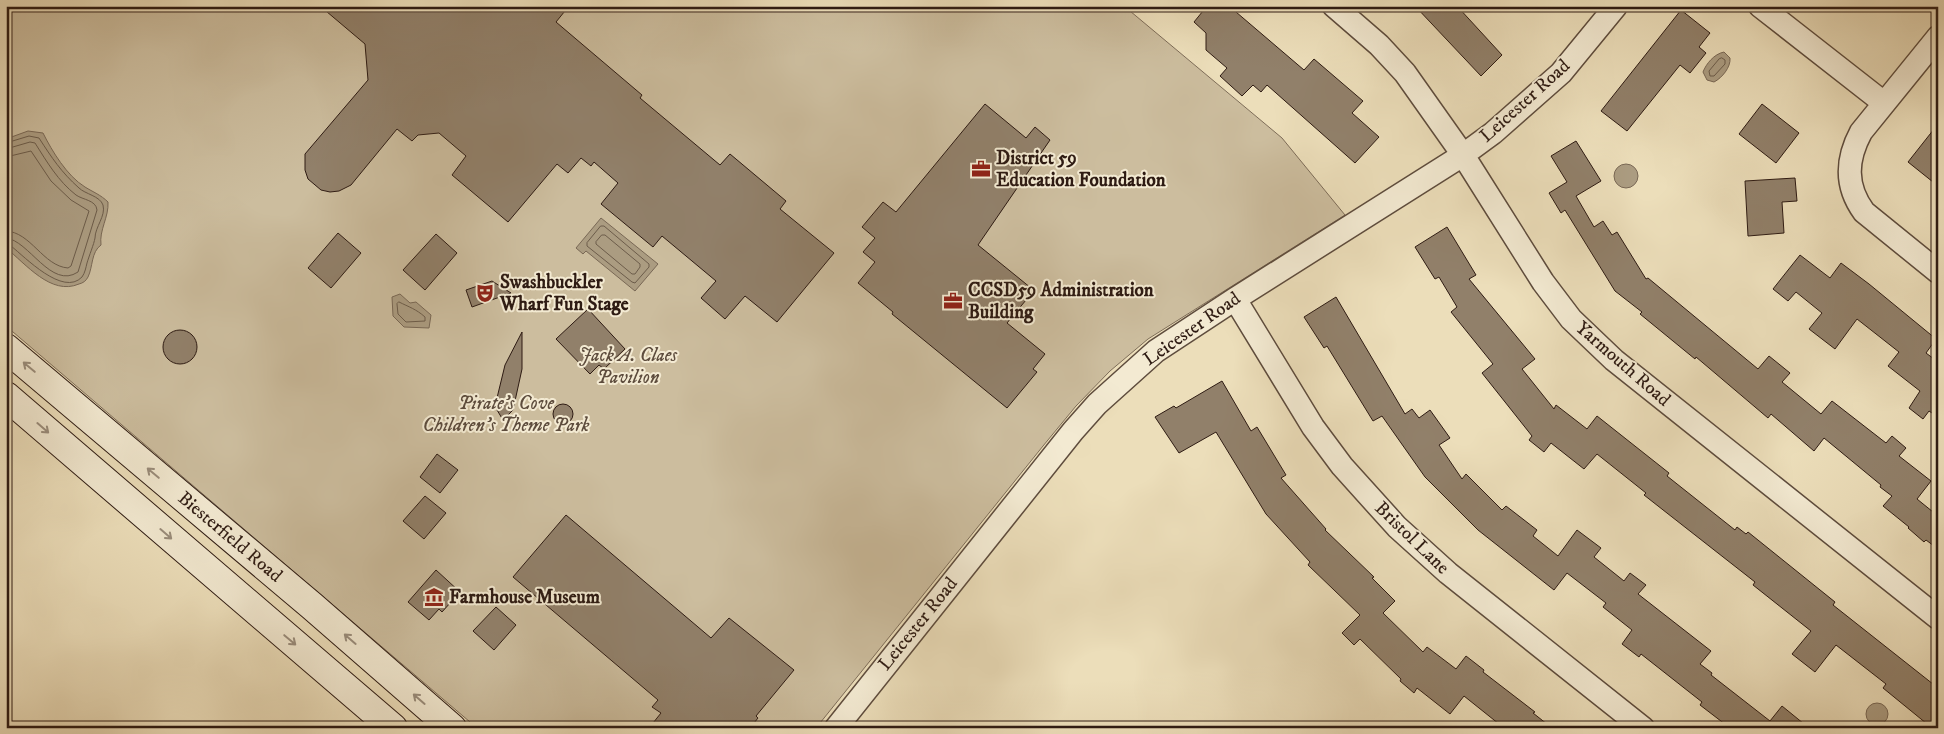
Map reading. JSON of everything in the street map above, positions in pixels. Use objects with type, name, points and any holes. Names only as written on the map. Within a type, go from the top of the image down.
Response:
[{"type":"main road","name":"Biesterfield Road","points":[[6,348],[312,606],[452,728]]},
{"type":"main road","name":"Biesterfield Road","points":[[6,396],[393,728]]},
{"type":"street","name":"Yarmouth Road","points":[[1334,6],[1392,57],[1463,155],[1543,282],[1571,319],[1629,372],[1938,618]]},
{"type":"street","name":"Leicester Road","points":[[836,728],[1021,494],[1097,404],[1156,351],[1235,298],[1463,155],[1493,133],[1562,73],[1616,6]]},
{"type":"street","points":[[1760,6],[1884,103]]},
{"type":"street","points":[[1938,37],[1861,132],[1853,147],[1850,163],[1855,200],[1864,212],[1938,272]]},
{"type":"street","name":"Bristol Lane","points":[[1235,298],[1313,427],[1342,466],[1397,527],[1448,573],[1643,728]]},
{"type":"green space","name":"Jack A. Claes Pavilion","points":[[6,6],[1124,6],[1282,138],[1345,215],[1148,339],[1110,371],[1076,406],[1043,446],[816,728],[477,728],[6,326]]},
{"type":"water","points":[[1724,52],[1730,58],[1730,61],[1723,75],[1714,82],[1707,80],[1703,72],[1706,66],[1714,57]]},
{"type":"water","points":[[28,131],[43,133],[66,170],[78,182],[108,202],[101,234],[101,245],[95,252],[88,277],[80,284],[69,287],[49,282],[31,270],[6,248],[6,139]]},
{"type":"water","points":[[1626,164],[1634,168],[1638,176],[1634,184],[1626,188],[1618,184],[1614,176],[1618,168]]},
{"type":"water","points":[[601,218],[658,264],[635,291],[586,251],[583,254],[576,248]]},
{"type":"water","points":[[400,294],[410,303],[416,302],[431,315],[429,328],[404,327],[393,316],[392,297]]},
{"type":"water","points":[[1873,703],[1881,703],[1888,710],[1888,718],[1881,725],[1873,725],[1866,718],[1866,710]]},
{"type":"building","name":"Jack A. Claes Pavilion","points":[[320,6],[569,6],[556,22],[642,95],[640,98],[720,165],[730,154],[786,201],[780,209],[834,253],[777,322],[745,296],[725,319],[701,298],[716,281],[662,236],[653,247],[601,204],[618,183],[594,162],[591,166],[581,158],[568,173],[557,164],[508,222],[452,175],[466,156],[439,133],[418,135],[412,141],[397,129],[351,185],[339,191],[321,190],[308,179],[305,170],[305,154],[368,80],[365,44]]},
{"type":"building","points":[[1207,6],[1229,6],[1304,70],[1314,59],[1363,101],[1352,113],[1379,137],[1355,163],[1267,85],[1261,92],[1253,85],[1242,96],[1220,76],[1227,68],[1206,50],[1206,33],[1194,22]]},
{"type":"building","points":[[1415,6],[1457,6],[1502,55],[1481,76]]},
{"type":"building","points":[[1681,10],[1710,33],[1699,47],[1706,53],[1690,73],[1680,65],[1627,131],[1601,111]]},
{"type":"building","name":"CCSD59 Administration Building","points":[[985,104],[1026,138],[1035,127],[1050,140],[978,245],[1031,288],[1028,291],[1031,294],[1007,323],[1045,354],[1033,369],[1037,372],[1007,408],[892,314],[893,312],[858,283],[875,262],[863,252],[875,238],[862,227],[883,202],[896,212]]},
{"type":"building","points":[[1762,104],[1799,133],[1776,163],[1739,134]]},
{"type":"building","points":[[1938,124],[1938,186],[1908,162]]},
{"type":"building","points":[[1576,141],[1601,181],[1576,196],[1594,227],[1603,221],[1612,235],[1617,232],[1646,279],[1648,278],[1758,369],[1769,356],[1790,373],[1782,382],[1821,414],[1832,401],[1886,443],[1892,436],[1906,448],[1899,456],[1931,481],[1917,499],[1938,516],[1938,549],[1926,540],[1924,542],[1883,506],[1892,496],[1824,438],[1814,451],[1771,414],[1768,418],[1696,357],[1695,359],[1640,314],[1642,312],[1615,291],[1565,210],[1561,213],[1549,193],[1567,182],[1551,156]]},
{"type":"building","points":[[1795,178],[1797,201],[1782,202],[1784,233],[1748,236],[1745,181]]},
{"type":"building","points":[[1447,227],[1476,275],[1469,279],[1535,359],[1522,369],[1554,409],[1556,405],[1587,429],[1597,416],[1669,473],[1667,476],[1735,530],[1737,527],[1746,534],[1748,532],[1835,602],[1833,605],[1938,688],[1938,728],[1932,728],[1883,688],[1886,684],[1836,645],[1815,672],[1792,654],[1811,631],[1753,585],[1755,582],[1644,495],[1646,493],[1597,454],[1584,469],[1551,443],[1544,452],[1529,440],[1532,436],[1482,373],[1493,364],[1451,312],[1457,307],[1439,277],[1435,279],[1415,247]]},
{"type":"building","points":[[338,233],[361,253],[331,288],[308,268]]},
{"type":"building","points":[[436,234],[457,253],[425,290],[403,270]]},
{"type":"building","points":[[1800,255],[1830,278],[1841,263],[1936,339],[1926,353],[1938,362],[1938,417],[1929,411],[1923,419],[1909,408],[1920,391],[1888,366],[1899,352],[1857,319],[1835,349],[1809,329],[1822,313],[1796,292],[1788,301],[1773,289]]},
{"type":"building","name":"Swashbuckler Wharf Fun Stage","points":[[492,281],[511,293],[472,307],[466,290]]},
{"type":"building","points":[[1336,297],[1405,414],[1412,409],[1419,418],[1430,410],[1450,438],[1439,445],[1462,479],[1466,474],[1502,510],[1506,506],[1537,530],[1533,536],[1558,556],[1577,530],[1601,548],[1594,557],[1624,581],[1630,573],[1646,585],[1638,594],[1711,651],[1700,664],[1712,673],[1711,675],[1770,721],[1782,706],[1809,728],[1730,728],[1700,705],[1702,702],[1641,654],[1639,657],[1622,644],[1632,630],[1603,607],[1606,603],[1567,573],[1554,590],[1478,530],[1425,477],[1382,416],[1373,421],[1327,346],[1324,348],[1304,317]]},
{"type":"building","points":[[588,309],[625,349],[604,369],[599,365],[590,374],[556,339]]},
{"type":"building","points":[[180,330],[187,331],[192,335],[196,340],[196,354],[192,359],[187,363],[180,364],[173,363],[168,359],[164,354],[163,347],[164,340],[168,335],[173,331]]},
{"type":"building","points":[[522,332],[522,369],[513,410],[503,420],[497,410],[496,402],[505,365]]},
{"type":"building","points":[[1222,381],[1251,431],[1257,427],[1286,475],[1281,478],[1325,530],[1374,577],[1372,578],[1395,601],[1383,613],[1423,652],[1427,647],[1456,669],[1466,656],[1552,728],[1504,728],[1464,696],[1450,714],[1417,688],[1414,693],[1360,639],[1354,645],[1342,633],[1360,615],[1308,565],[1310,562],[1266,514],[1216,432],[1179,453],[1155,417],[1174,406],[1176,408]]},
{"type":"building","points":[[563,404],[570,407],[573,414],[570,421],[563,424],[556,421],[553,414],[556,407]]},
{"type":"building","points":[[437,454],[458,470],[440,493],[420,477]]},
{"type":"building","points":[[425,496],[446,513],[424,539],[403,521]]},
{"type":"building","points":[[566,515],[711,638],[729,618],[794,670],[756,716],[758,718],[750,728],[649,728],[661,713],[652,707],[658,700],[513,577]]},
{"type":"building","name":"Farmhouse Museum","points":[[436,570],[460,592],[442,612],[439,609],[429,620],[408,602]]},
{"type":"building","name":"Farmhouse Museum","points":[[496,607],[516,625],[494,650],[473,631]]},
{"type":"place","name":"District 59 Education Foundation","points":[[981,169]]},
{"type":"place","name":"Swashbuckler Wharf Fun Stage","points":[[485,293]]},
{"type":"place","name":"CCSD59 Administration Building","points":[[953,301]]},
{"type":"place","name":"Farmhouse Museum","points":[[434,597]]},
{"type":"park label","name":"Pirate's Cove Children's Theme Park","points":[[506,414]]}]
